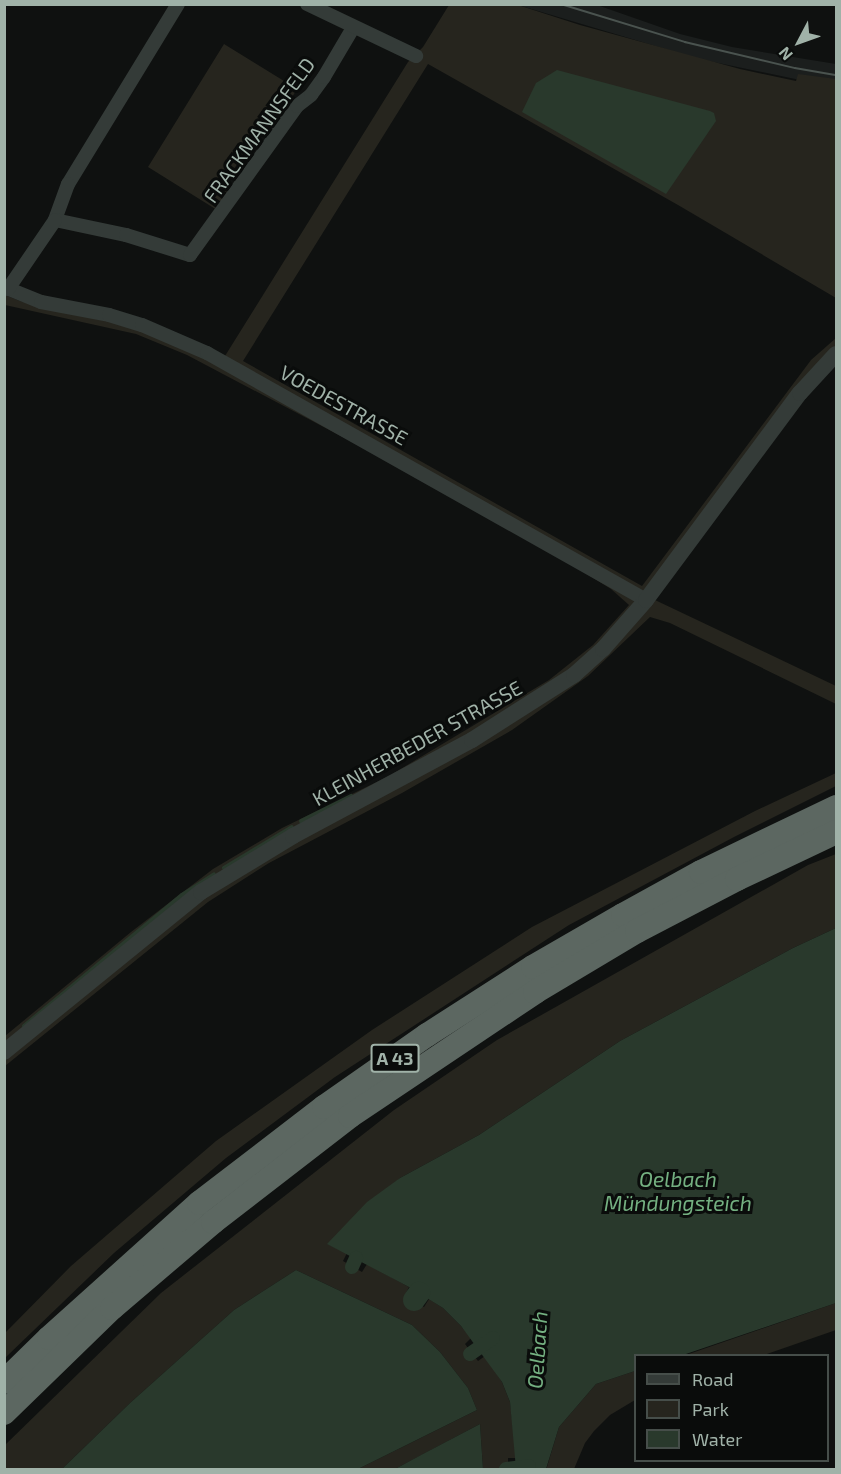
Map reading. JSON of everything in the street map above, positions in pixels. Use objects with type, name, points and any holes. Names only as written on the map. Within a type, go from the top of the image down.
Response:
[{"type":"highway","name":"A 43","points":[[4,1382],[56,1330],[199,1203],[324,1107],[428,1035],[524,973],[623,915],[701,872],[837,807]]},
{"type":"highway","name":"A 43","points":[[4,1413],[112,1308],[213,1222],[378,1096],[535,992],[637,931],[747,874],[837,832]]},
{"type":"street","points":[[6,288],[55,220],[68,184],[178,4]]},
{"type":"street","points":[[307,4],[353,28],[416,56]]},
{"type":"street","name":"FRACKMANNSFELD","points":[[55,220],[126,236],[190,255],[297,106],[311,95],[324,77],[353,28]]},
{"type":"street","name":"VOEDESTRASSE","points":[[6,288],[41,302],[109,315],[142,325],[207,353],[646,600]]},
{"type":"street","name":"KLEINHERBEDER STRASSE","points":[[4,1052],[201,892],[293,836],[472,740],[557,687],[603,649],[646,600],[800,393],[837,354]]},
{"type":"shaded area","points":[[518,5],[597,5],[680,34],[732,47],[836,64],[836,85],[699,59]]},
{"type":"green space","points":[[449,5],[518,5],[580,25],[740,69],[796,81],[798,74],[836,79],[836,298],[678,205],[428,64],[243,361],[642,586],[811,360],[836,338],[836,364],[818,379],[655,600],[836,686],[836,704],[670,623],[650,617],[588,676],[512,730],[402,793],[269,863],[208,902],[5,1066],[5,1036],[131,932],[213,869],[282,828],[389,776],[549,680],[593,645],[629,605],[611,589],[577,568],[407,471],[187,355],[136,334],[5,305],[5,295],[20,301],[110,321],[167,340],[220,364],[408,62],[423,47]]},
{"type":"green space","points":[[224,44],[297,89],[285,109],[276,104],[223,186],[231,192],[217,210],[148,167]]},
{"type":"green space","points":[[836,773],[836,786],[734,837],[569,925],[335,1077],[226,1158],[114,1253],[5,1358],[5,1333],[71,1266],[216,1141],[372,1030],[532,927],[755,811]]},
{"type":"green space","points":[[836,854],[836,928],[793,948],[620,1041],[479,1135],[400,1178],[328,1244],[347,1253],[343,1261],[362,1272],[367,1264],[409,1287],[405,1295],[424,1307],[429,1299],[443,1308],[471,1338],[465,1344],[478,1361],[485,1356],[502,1382],[510,1402],[517,1458],[508,1458],[508,1469],[483,1469],[480,1424],[395,1469],[358,1469],[477,1410],[468,1388],[440,1352],[412,1325],[296,1270],[234,1310],[130,1403],[62,1469],[5,1470],[5,1445],[161,1293],[394,1110],[497,1040],[808,865]]},
{"type":"green space","points":[[836,1303],[836,1330],[767,1354],[689,1354]]},
{"type":"green space","points":[[634,1371],[634,1401],[610,1415],[594,1431],[585,1443],[574,1469],[546,1470],[559,1427],[596,1384]]},
{"type":"water","points":[[557,70],[710,111],[714,113],[716,121],[666,194],[522,112],[536,83]]},
{"type":"water","name":"Oelbach Mündungsteich","points":[[836,928],[836,1303],[686,1354],[634,1354],[634,1371],[596,1384],[559,1427],[546,1469],[516,1469],[510,1402],[502,1382],[461,1326],[443,1308],[409,1287],[327,1244],[367,1202],[400,1178],[479,1135],[620,1041],[793,948]]},
{"type":"water","points":[[296,1270],[412,1325],[440,1352],[468,1388],[477,1410],[358,1469],[62,1469],[130,1403],[234,1310]]},
{"type":"water","points":[[480,1424],[483,1469],[395,1469],[421,1455]]},
{"type":"waterway","points":[[301,821],[351,796]]},
{"type":"waterway","points":[[224,868],[292,827]]},
{"type":"waterway","points":[[24,1026],[182,895],[214,874]]},
{"type":"waterway","points":[[352,1267],[356,1258]]},
{"type":"waterway","name":"Oelbach","points":[[414,1300],[419,1293]]},
{"type":"waterway","points":[[470,1354],[493,1338]]},
{"type":"waterway","points":[[506,1469],[529,1466]]},
{"type":"tram line","points":[[561,4],[685,42],[795,68],[836,75]]}]
